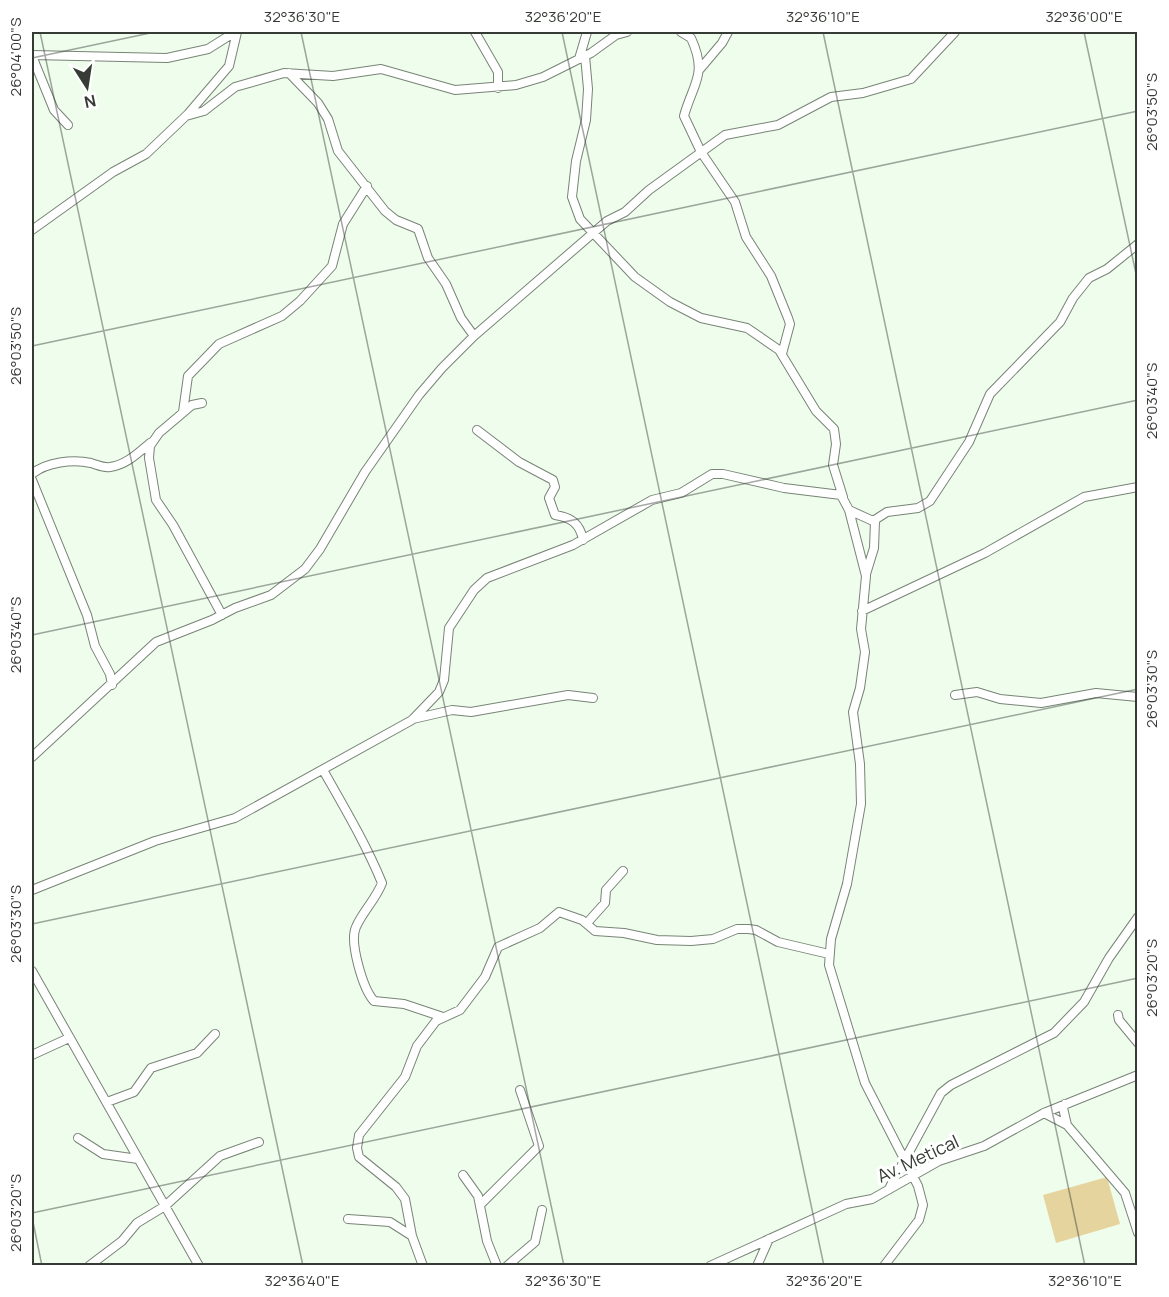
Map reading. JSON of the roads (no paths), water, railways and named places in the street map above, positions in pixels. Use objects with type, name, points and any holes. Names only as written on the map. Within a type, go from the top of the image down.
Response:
[{"type":"street","points":[[68,125],[54,110],[32,55],[167,58],[208,49],[236,32]]},
{"type":"street","points":[[32,230],[113,172],[146,154],[186,116],[229,66],[235,48],[236,32]]},
{"type":"street","points":[[475,32],[498,72],[498,88]]},
{"type":"street","points":[[587,32],[582,58],[588,89],[586,120],[576,160],[572,197],[580,219],[635,277],[680,308],[701,318],[747,328],[782,354],[808,398],[834,429],[836,444],[833,465],[849,510],[866,576]]},
{"type":"street","points":[[186,116],[204,111],[235,87],[268,76],[289,73],[333,76],[381,69],[455,90],[498,88],[543,77],[582,58],[616,34],[627,32]]},
{"type":"street","points":[[681,32],[691,38],[700,69],[696,88],[684,116],[701,152],[735,202],[746,237],[771,276],[789,318],[790,324],[782,354]]},
{"type":"street","points":[[700,69],[722,43],[728,32]]},
{"type":"street","points":[[32,757],[159,640],[271,595],[305,569],[320,549],[365,472],[419,396],[474,336],[611,218],[625,212],[649,190],[724,135],[781,123],[831,97],[863,93],[911,79],[955,32]]},
{"type":"street","points":[[289,73],[318,103],[328,119],[338,151],[392,218],[418,229],[427,256],[446,284],[461,318],[474,336]]},
{"type":"street","points":[[183,412],[188,376],[219,344],[282,316],[332,266],[338,252],[343,224],[367,186]]},
{"type":"street","points":[[875,521],[887,512],[918,508],[930,501],[969,442],[990,394],[1060,322],[1073,298],[1089,278],[1107,269],[1137,244]]},
{"type":"street","points":[[32,474],[41,467],[65,462],[93,463],[106,468],[115,466],[131,459],[192,405],[202,403]]},
{"type":"street","points":[[477,430],[519,462],[553,480],[555,487],[549,498],[555,515],[565,515],[572,520],[579,528],[583,540]]},
{"type":"street","points":[[154,440],[149,458],[156,500],[173,525],[222,615]]},
{"type":"street","points":[[412,720],[441,686],[447,665],[449,628],[478,585],[493,575],[583,540],[652,501],[686,490],[712,474],[723,474],[843,497]]},
{"type":"street","points":[[32,480],[87,615],[95,646],[110,674],[112,685]]},
{"type":"street","points":[[862,611],[985,553],[1084,497],[1137,488]]},
{"type":"street","points":[[849,510],[875,521]]},
{"type":"street","points":[[875,521],[874,548],[866,576],[862,611],[861,629],[865,652],[860,688],[853,712],[860,764],[861,804],[847,884],[829,954],[831,974],[857,1063],[923,1198],[923,1211],[913,1229],[884,1266]]},
{"type":"street","points":[[955,695],[977,692],[1000,699],[1041,703],[1096,693],[1137,697]]},
{"type":"street","points":[[32,890],[155,841],[235,818],[412,720],[452,710],[471,712],[568,695],[593,698]]},
{"type":"street","points":[[323,770],[346,815],[361,834],[382,883],[355,929],[356,957],[367,991],[374,1001],[404,1004],[443,1017]]},
{"type":"street","points":[[587,923],[605,903],[606,891],[624,872]]},
{"type":"street","points":[[423,1266],[412,1236],[405,1198],[396,1187],[359,1157],[357,1143],[366,1124],[388,1102],[405,1077],[417,1046],[436,1021],[458,1012],[475,992],[488,971],[492,956],[498,947],[540,927],[558,912],[587,923],[592,931],[624,933],[657,940],[704,940],[748,929],[756,930],[778,942],[829,954]]},
{"type":"street","points":[[890,1187],[941,1093],[951,1085],[1054,1033],[1084,1002],[1109,958],[1137,917]]},
{"type":"street","points":[[32,971],[199,1266]]},
{"type":"street","points":[[1118,1015],[1137,1043]]},
{"type":"street","points":[[107,1102],[134,1092],[151,1068],[196,1053],[215,1034]]},
{"type":"street","points":[[32,1055],[69,1038]]},
{"type":"street","name":"Av. Metical","points":[[710,1266],[846,1204],[872,1199],[948,1157],[984,1146],[1044,1113],[1137,1075]]},
{"type":"street","points":[[480,1205],[539,1146],[520,1090]]},
{"type":"street","points":[[1065,1104],[1063,1108],[1068,1125]]},
{"type":"street","points":[[1044,1113],[1068,1125],[1125,1193],[1137,1233]]},
{"type":"street","points":[[78,1138],[103,1154],[138,1159]]},
{"type":"street","points":[[89,1266],[122,1240],[137,1223],[165,1206],[220,1156],[259,1142]]},
{"type":"street","points":[[463,1175],[477,1193],[487,1241],[497,1266]]},
{"type":"street","points":[[507,1266],[535,1242],[542,1210]]},
{"type":"street","points":[[348,1219],[390,1222],[412,1236]]},
{"type":"street","points":[[757,1266],[769,1239]]}]
